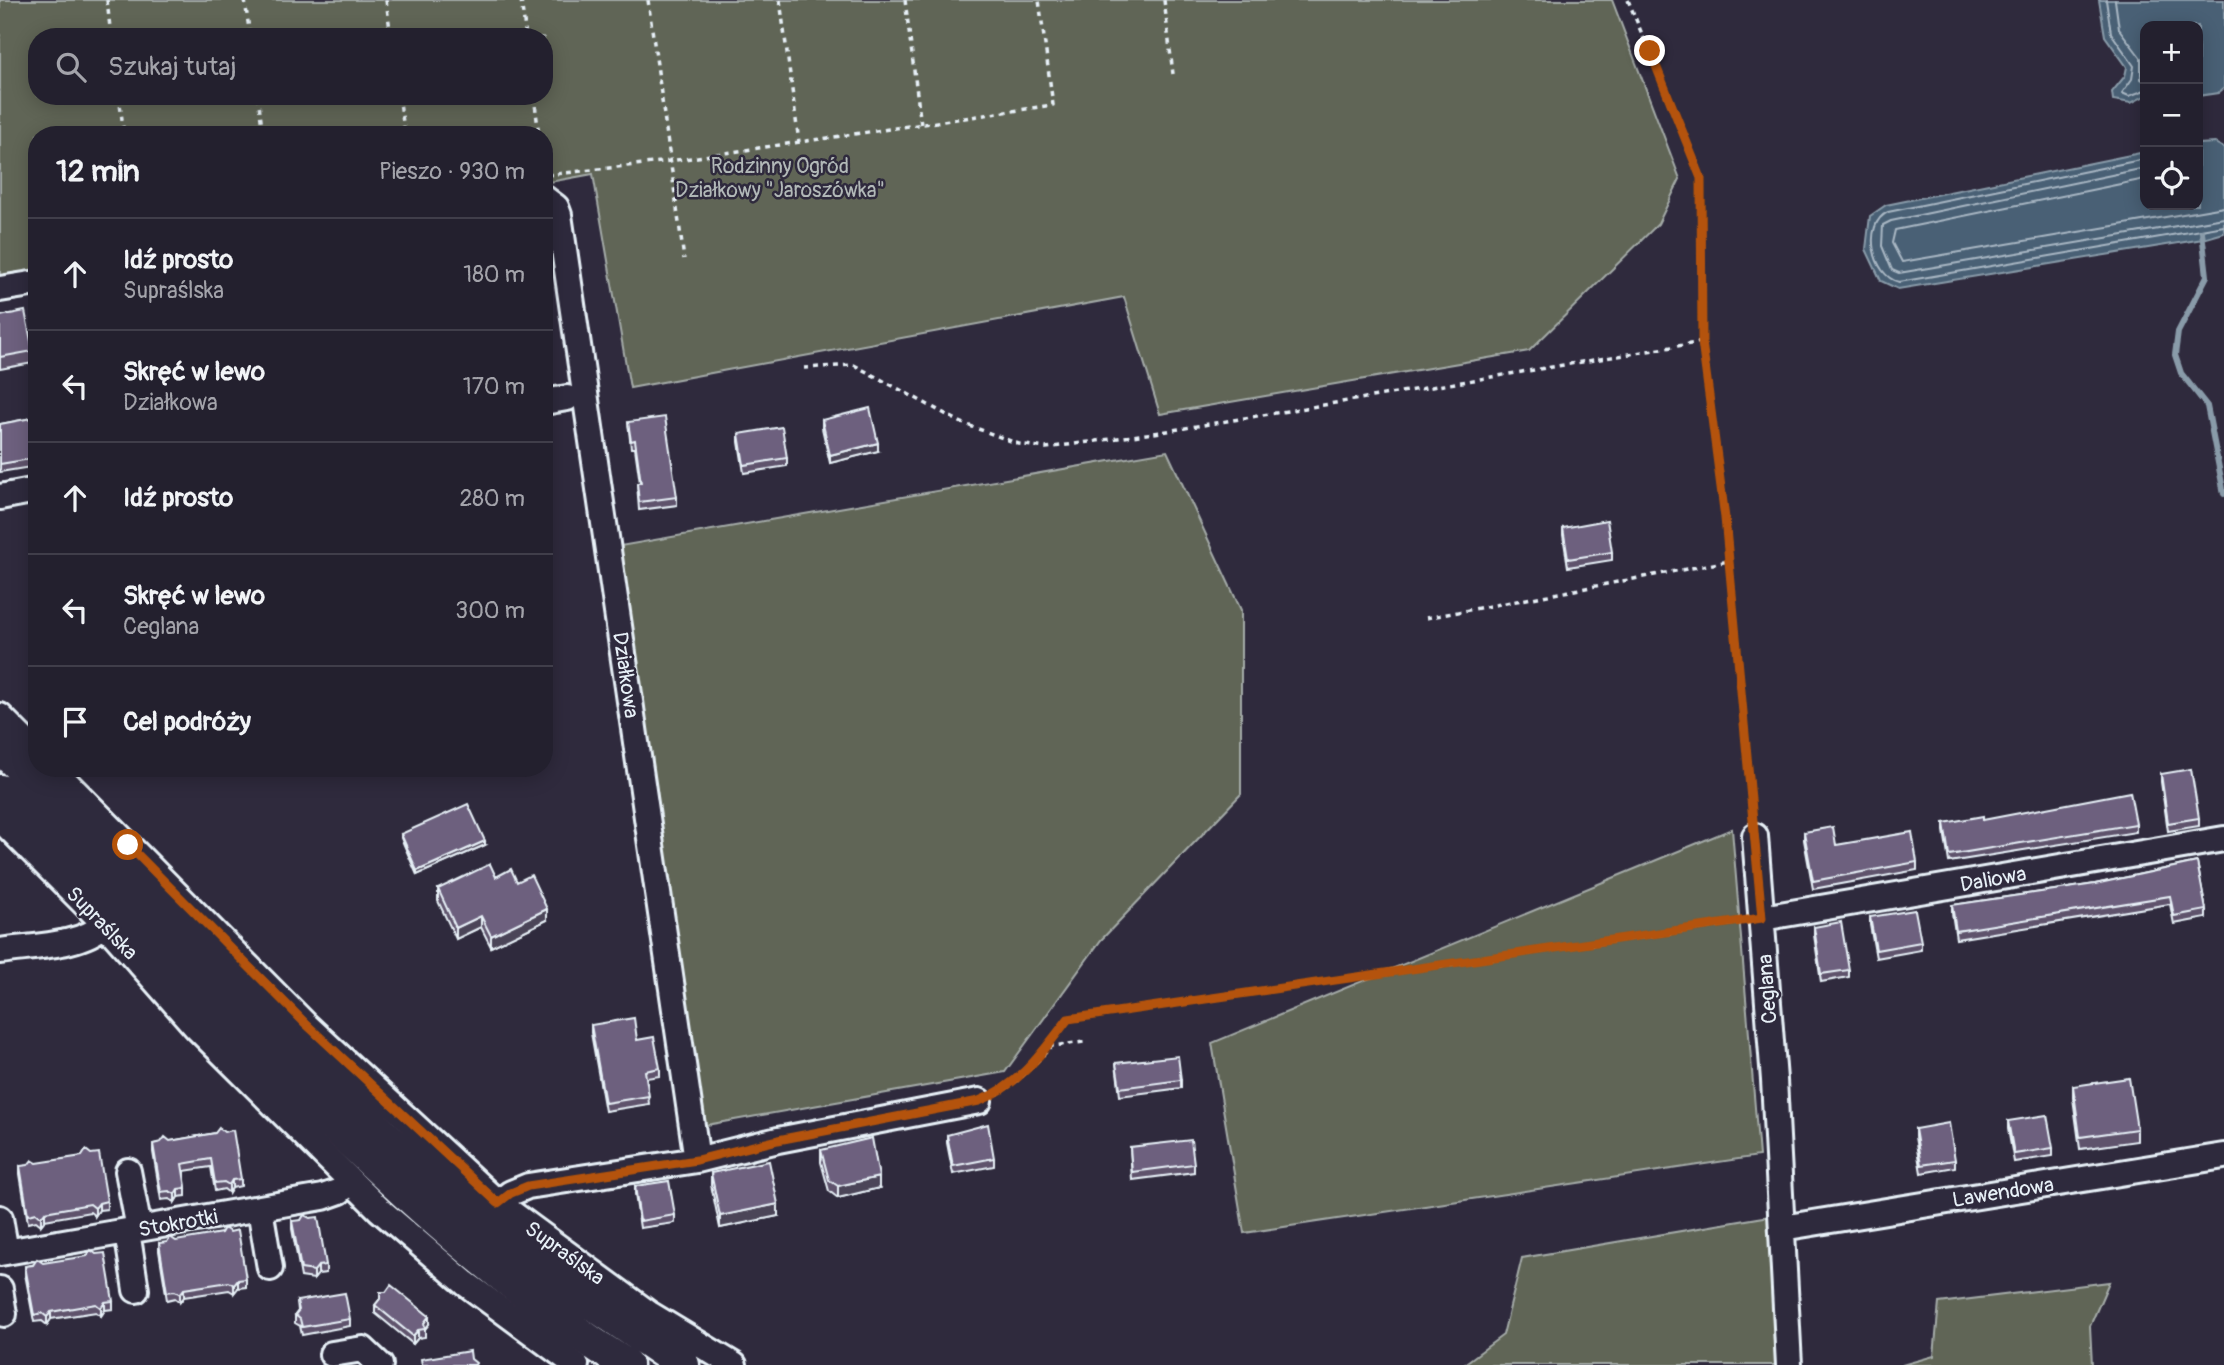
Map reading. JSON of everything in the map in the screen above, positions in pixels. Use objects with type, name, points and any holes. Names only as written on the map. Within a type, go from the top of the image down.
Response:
[{"type":"main road","points":[[0,747],[28,775]]},
{"type":"main road","points":[[30,777],[383,1134],[480,1218],[559,1281],[683,1365]]},
{"type":"main road","points":[[0,791],[364,1156],[459,1240],[540,1305],[626,1365]]},
{"type":"street","name":"Działkowa","points":[[553,205],[559,215],[697,1160]]},
{"type":"street","points":[[0,289],[28,284]]},
{"type":"street","points":[[0,497],[28,492]]},
{"type":"street","points":[[0,716],[28,744]]},
{"type":"street","name":"Supraślska","points":[[61,777],[306,1024],[498,1203],[648,1313],[734,1365]]},
{"type":"street","name":"Supraślska","points":[[0,819],[104,924],[196,1027],[350,1181],[465,1283],[576,1365]]},
{"type":"street","name":"Ceglana","points":[[1755,836],[1789,1365]]},
{"type":"street","name":"Daliowa","points":[[1762,918],[2224,839]]},
{"type":"street","points":[[0,951],[66,940],[94,932],[104,924]]},
{"type":"street","points":[[498,1203],[511,1193],[528,1186],[697,1160],[778,1140],[979,1101]]},
{"type":"street","name":"Lawendowa","points":[[1782,1228],[2224,1156]]},
{"type":"street","points":[[128,1171],[136,1290]]},
{"type":"street","name":"Stokrotki","points":[[3,1253],[323,1197],[340,1191],[350,1181]]},
{"type":"street","points":[[260,1209],[270,1268]]},
{"type":"street","points":[[0,1218],[3,1253]]},
{"type":"street","points":[[0,1289],[4,1314]]},
{"type":"street","points":[[332,1354],[363,1349],[380,1365]]},
{"type":"path","points":[[107,0],[110,28]]},
{"type":"path","points":[[245,0],[249,28]]},
{"type":"path","points":[[386,0],[390,28]]},
{"type":"path","points":[[520,0],[525,28]]},
{"type":"path","points":[[648,0],[684,259]]},
{"type":"path","points":[[780,0],[799,142]]},
{"type":"path","points":[[905,0],[921,125]]},
{"type":"path","points":[[553,173],[670,161],[1053,105],[1039,0]]},
{"type":"path","points":[[1164,0],[1173,74]]},
{"type":"path","points":[[1628,0],[1701,178],[1702,342],[1729,561],[1755,836]]},
{"type":"path","points":[[120,105],[123,126]]},
{"type":"path","points":[[259,105],[263,126]]},
{"type":"path","points":[[400,105],[404,126]]},
{"type":"path","points":[[535,105],[538,126]]},
{"type":"path","points":[[804,368],[854,365],[962,423],[1019,444],[1046,448],[1161,432],[1702,342]]},
{"type":"path","points":[[1426,618],[1729,561]]},
{"type":"path","points":[[1041,1054],[1068,1019],[1762,918]]},
{"type":"path","points":[[979,1101],[1001,1092],[1052,1046],[1084,1042]]},
{"type":"green space","name":"Rodzinny Ogród Działkowy \"Jaroszówka\"","points":[[0,0],[1612,0],[1680,179],[1658,224],[1529,351],[1160,414],[1124,297],[630,388],[593,174],[553,181],[553,126],[28,126],[28,274],[0,279]]},
{"type":"green space","points":[[1167,451],[1241,610],[1241,794],[1101,940],[1005,1072],[695,1127],[620,546]]},
{"type":"green space","points":[[1732,829],[1759,1156],[1244,1233],[1212,1043]]},
{"type":"green space","points":[[1770,1216],[1781,1365],[1463,1365],[1503,1335],[1522,1258]]},
{"type":"green space","points":[[2109,1282],[2090,1326],[2092,1365],[1902,1365],[1934,1356],[1939,1303]]},
{"type":"water","points":[[2099,0],[2224,0],[2224,88],[2218,93],[2203,95],[2203,21],[2140,21],[2140,98],[2131,103],[2113,100],[2112,92],[2125,76],[2127,67],[2105,36]]},
{"type":"water","points":[[2215,143],[2224,148],[2224,233],[2203,239],[1898,289],[1881,281],[1866,249],[1870,216],[1886,205],[2140,153],[2140,210],[2203,210],[2203,144]]},
{"type":"building","points":[[25,311],[28,352],[0,357],[0,316]]},
{"type":"building","points":[[870,408],[878,443],[830,455],[822,420]]},
{"type":"building","points":[[665,417],[677,497],[639,502],[637,483],[641,483],[635,440],[631,441],[628,422]]},
{"type":"building","points":[[28,419],[28,459],[0,464],[0,424]]},
{"type":"building","points":[[782,427],[787,458],[744,465],[739,434]]},
{"type":"building","points":[[1607,520],[1612,552],[1568,559],[1563,528]]},
{"type":"building","points":[[2191,769],[2199,818],[2168,823],[2161,774]]},
{"type":"building","points":[[2130,792],[2136,824],[1949,855],[1944,823],[1983,816],[1983,820]]},
{"type":"building","points":[[468,804],[485,841],[417,871],[401,834]]},
{"type":"building","points":[[1833,827],[1836,845],[1912,832],[1917,862],[1813,881],[1804,832]]},
{"type":"building","points":[[2197,862],[2206,910],[2174,916],[2170,896],[1956,931],[1952,905],[2095,884]]},
{"type":"building","points":[[490,864],[496,877],[511,869],[517,882],[531,875],[547,909],[491,936],[481,916],[456,928],[438,889]]},
{"type":"building","points":[[1915,910],[1921,942],[1876,950],[1870,917]]},
{"type":"building","points":[[1841,922],[1849,970],[1821,974],[1814,927]]},
{"type":"building","points":[[634,1018],[637,1040],[654,1037],[660,1068],[645,1071],[649,1096],[605,1103],[591,1025]]},
{"type":"building","points":[[1178,1056],[1181,1080],[1120,1088],[1116,1063]]},
{"type":"building","points":[[2129,1078],[2137,1129],[2080,1137],[2073,1086]]},
{"type":"building","points":[[2047,1115],[2053,1148],[2014,1154],[2008,1121]]},
{"type":"building","points":[[1949,1123],[1955,1160],[1921,1165],[1915,1129]]},
{"type":"building","points":[[988,1124],[994,1158],[953,1166],[947,1135]]},
{"type":"building","points":[[219,1128],[224,1132],[233,1130],[241,1179],[232,1180],[229,1185],[224,1182],[215,1183],[211,1159],[182,1164],[186,1188],[178,1189],[175,1194],[169,1191],[161,1192],[153,1144],[161,1142],[165,1137],[170,1141],[215,1133]]},
{"type":"building","points":[[872,1138],[879,1177],[838,1186],[829,1180],[821,1150]]},
{"type":"building","points":[[1191,1140],[1194,1164],[1132,1172],[1130,1147]]},
{"type":"building","points":[[86,1150],[91,1154],[99,1153],[107,1201],[99,1203],[95,1208],[90,1204],[45,1212],[41,1217],[36,1213],[28,1215],[20,1166],[28,1165],[32,1160],[37,1163],[82,1156]]},
{"type":"building","points":[[769,1161],[778,1204],[720,1216],[711,1173]]},
{"type":"building","points":[[669,1181],[675,1215],[640,1221],[635,1186]]},
{"type":"building","points":[[304,1215],[310,1218],[318,1217],[326,1265],[318,1266],[314,1271],[301,1269],[292,1221],[301,1220]]},
{"type":"building","points":[[224,1228],[230,1232],[238,1230],[246,1279],[238,1280],[234,1285],[229,1282],[184,1289],[180,1294],[175,1291],[167,1292],[159,1243],[167,1242],[170,1237],[176,1241],[221,1233]]},
{"type":"building","points":[[91,1250],[96,1254],[105,1253],[113,1301],[105,1302],[101,1308],[96,1304],[51,1312],[47,1317],[42,1313],[34,1315],[25,1266],[33,1265],[37,1259],[43,1263],[87,1256]]},
{"type":"building","points":[[391,1285],[429,1316],[424,1323],[425,1329],[418,1330],[413,1336],[375,1305],[380,1299],[380,1292],[386,1292]]},
{"type":"building","points":[[345,1293],[350,1319],[302,1327],[300,1319],[295,1315],[299,1310],[297,1301]]},
{"type":"building","points":[[470,1351],[475,1365],[422,1365],[421,1359]]},
{"type":"waterway","points":[[2202,232],[2207,276],[2178,332],[2175,355],[2181,373],[2207,406],[2224,494]]},
{"type":"route","points":[[128,845],[306,1024],[498,1203],[511,1193],[528,1186],[697,1160],[778,1140],[979,1101],[1001,1092],[1020,1078],[1068,1019],[1762,918],[1725,518],[1702,342],[1701,178],[1650,51]]}]
